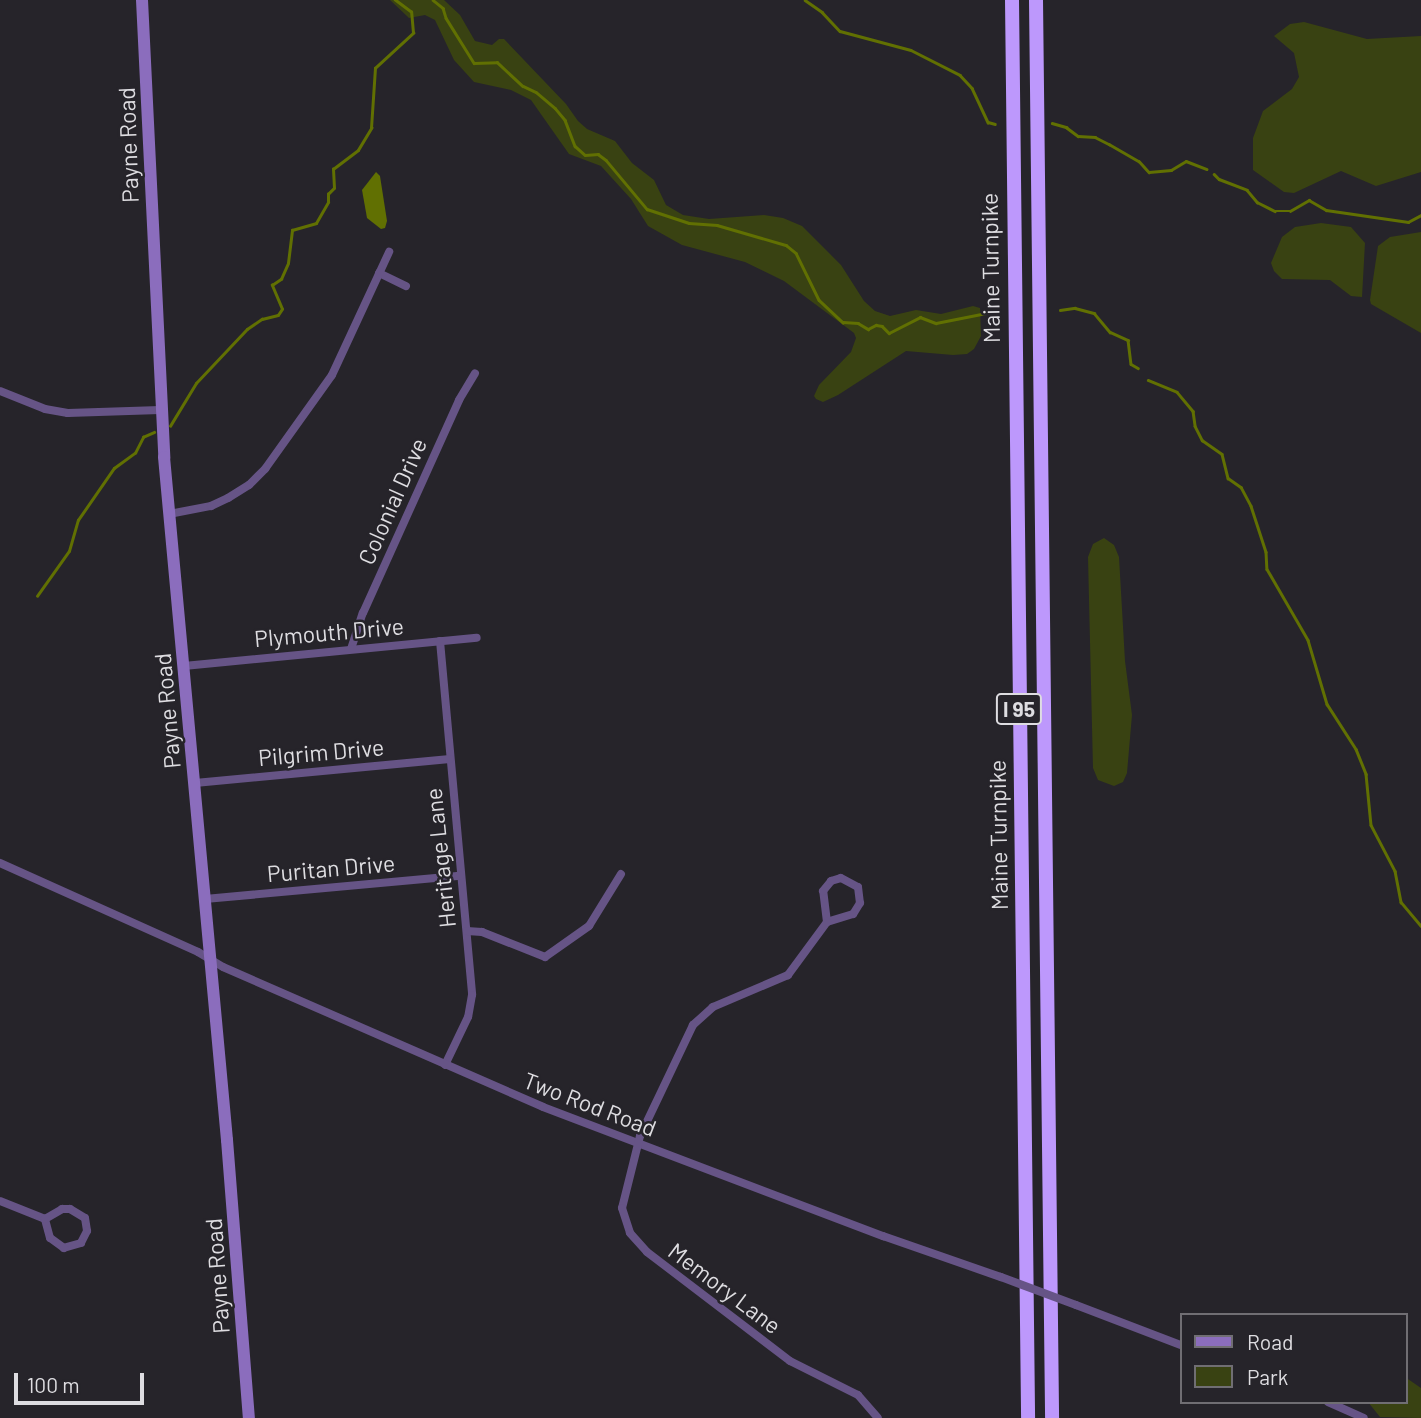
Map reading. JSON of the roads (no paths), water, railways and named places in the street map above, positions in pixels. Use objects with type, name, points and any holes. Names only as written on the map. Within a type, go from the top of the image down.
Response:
[{"type":"highway","name":"Maine Turnpike","points":[[1012,0],[1028,1418]]},
{"type":"highway","name":"Maine Turnpike","points":[[1036,0],[1052,1418]]},
{"type":"main road","name":"Payne Road","points":[[142,0],[160,410],[250,1418]]},
{"type":"street","points":[[169,514],[220,502],[258,477],[332,375],[389,252]]},
{"type":"street","points":[[379,273],[406,286]]},
{"type":"street","name":"Colonial Drive","points":[[351,649],[363,613],[459,400],[475,373]]},
{"type":"street","points":[[0,391],[45,409],[68,413],[160,410]]},
{"type":"street","name":"Plymouth Drive","points":[[184,666],[477,638]]},
{"type":"street","name":"Heritage Lane","points":[[440,641],[467,931],[471,1005],[445,1065]]},
{"type":"street","name":"Pilgrim Drive","points":[[195,783],[450,759]]},
{"type":"street","name":"Two Rod Road","points":[[0,863],[445,1065],[638,1143],[1180,1345]]},
{"type":"street","points":[[467,931],[482,932],[545,957],[589,926],[621,874]]},
{"type":"street","name":"Puritan Drive","points":[[205,898],[460,876]]},
{"type":"street","points":[[834,880],[850,881],[860,893],[857,909],[850,915],[827,922],[822,901],[825,888],[834,880]]},
{"type":"street","name":"Memory Lane","points":[[827,922],[802,960],[788,975],[701,1015],[680,1049],[638,1143],[622,1201],[625,1222],[636,1241],[790,1361],[858,1395],[878,1418]]},
{"type":"street","points":[[0,1201],[45,1219]]},
{"type":"street","points":[[62,1209],[75,1210],[85,1218],[86,1236],[77,1246],[60,1247],[50,1238],[45,1219],[62,1209]]},
{"type":"street","points":[[1332,1404],[1364,1418]]},
{"type":"waterway","points":[[170,426],[196,383],[247,329],[262,319],[278,315],[282,309],[272,285],[281,279],[288,263],[292,230],[316,223],[328,202],[328,194],[334,188],[333,169],[358,150],[371,128],[375,68],[413,33],[411,12],[395,0]]},
{"type":"waterway","points":[[433,0],[443,8],[446,18],[474,63],[497,62],[523,86],[536,92],[555,108],[565,120],[575,146],[585,155],[598,154],[606,160],[647,209],[689,223],[717,225],[786,245],[796,253],[819,300],[843,322],[858,323],[868,329],[876,325],[882,326],[889,333],[920,317],[936,323],[991,312]]},
{"type":"waterway","points":[[805,0],[822,12],[840,31],[911,50],[960,75],[972,88],[988,122],[995,124]]},
{"type":"waterway","points":[[1052,123],[1066,127],[1078,136],[1095,137],[1109,144],[1139,161],[1149,172],[1171,170],[1186,161],[1207,169]]},
{"type":"waterway","points":[[1214,174],[1219,179],[1247,190],[1257,202],[1275,211],[1290,211],[1309,200],[1326,210],[1408,222],[1421,215]]},
{"type":"waterway","points":[[1060,310],[1075,308],[1094,313],[1110,332],[1128,340],[1131,364],[1138,368]]},
{"type":"waterway","points":[[1148,380],[1177,392],[1193,411],[1195,426],[1202,440],[1222,454],[1228,478],[1241,487],[1251,506],[1266,552],[1267,569],[1308,640],[1327,704],[1356,749],[1366,774],[1371,825],[1395,871],[1401,902],[1421,926]]},
{"type":"waterway","points":[[37,596],[69,551],[78,520],[114,468],[135,453],[143,437],[154,432]]}]
